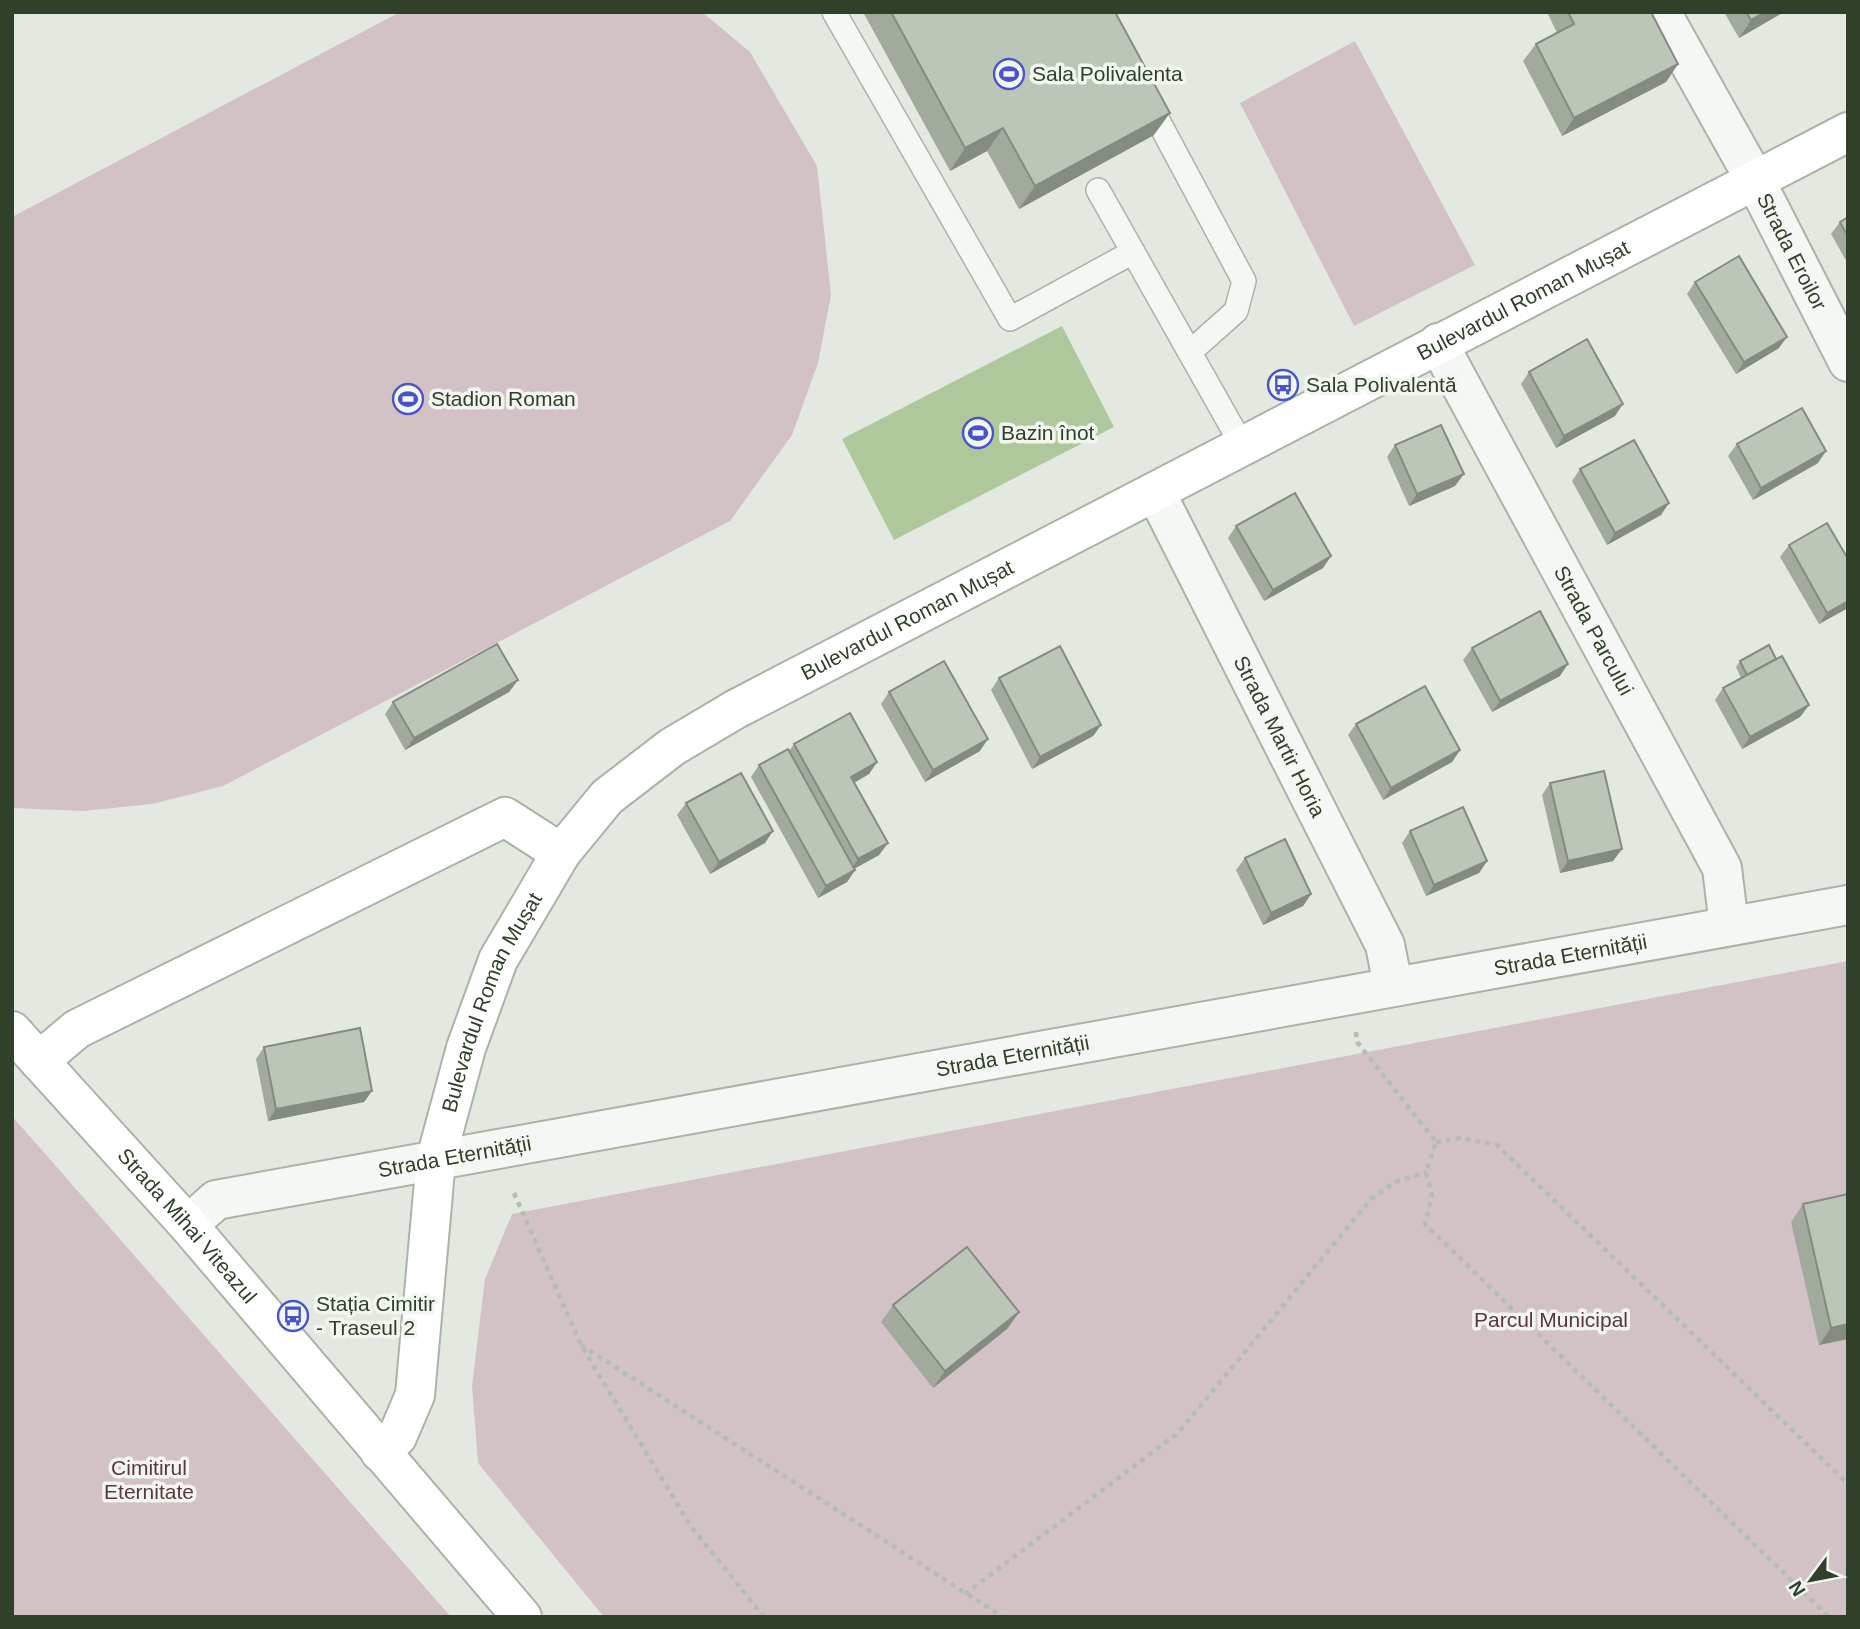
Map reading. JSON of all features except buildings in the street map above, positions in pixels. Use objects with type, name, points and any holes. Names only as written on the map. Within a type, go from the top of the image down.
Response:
[{"type":"street","name":"Strada Eroilor","points":[[1661,12],[1755,180],[1848,362]]},
{"type":"street","name":"Bulevardul Roman Mușat","points":[[380,1451],[397,1437],[415,1395],[436,1159],[466,1048],[498,960],[561,853],[607,797],[683,740],[736,709],[1848,132]]},
{"type":"street","name":"Strada Parcului","points":[[1438,343],[1722,868],[1729,926]]},
{"type":"street","name":"Strada Martir Horia","points":[[1156,493],[1385,945],[1393,985]]},
{"type":"street","points":[[40,1061],[77,1029],[505,817],[561,853]]},
{"type":"street","name":"Strada Eternității","points":[[188,1225],[216,1200],[1393,985],[1848,905]]},
{"type":"street","name":"Strada Mihai Viteazul","points":[[12,1031],[188,1225],[522,1617]]},
{"type":"lane","points":[[834,12],[1010,319],[1133,252]]},
{"type":"lane","points":[[1139,86],[1244,281],[1236,311],[1190,352]]},
{"type":"lane","points":[[1098,190],[1242,445]]},
{"type":"path","points":[[1353,994],[1357,1042],[1436,1142]]},
{"type":"path","points":[[1436,1142],[1461,1138],[1497,1145],[1848,1484]]},
{"type":"path","points":[[1436,1142],[1426,1172],[1432,1195],[1425,1224],[1829,1617]]},
{"type":"path","points":[[965,1594],[1178,1433],[1371,1199],[1395,1182],[1426,1172]]},
{"type":"path","points":[[514,1193],[581,1346],[691,1525],[764,1617]]},
{"type":"path","points":[[581,1346],[1003,1617]]},
{"type":"green space","name":"Stadion Roman","points":[[400,12],[702,12],[750,52],[817,166],[831,295],[818,363],[792,435],[730,521],[223,786],[152,804],[83,811],[12,808],[12,217]]},
{"type":"green space","points":[[1355,41],[1475,265],[1354,326],[1240,103]]},
{"type":"green space","name":"Parcul Municipal","points":[[1848,961],[1848,1617],[604,1617],[478,1463],[472,1386],[485,1279],[512,1214]]},
{"type":"green space","name":"Cimitirul Eternitate","points":[[12,1116],[451,1617],[12,1617]]},
{"type":"shaded area","name":"Bazin înot","points":[[1062,326],[1114,427],[894,540],[842,439]]},
{"type":"place","name":"Sala Polivalenta","points":[[1009,74]]},
{"type":"place","name":"Sala Polivalentă","points":[[1283,385]]},
{"type":"place","name":"Stadion Roman","points":[[408,399]]},
{"type":"place","name":"Bazin înot","points":[[978,433]]},
{"type":"place","name":"Stația Cimitir - Traseul 2","points":[[293,1316]]}]
